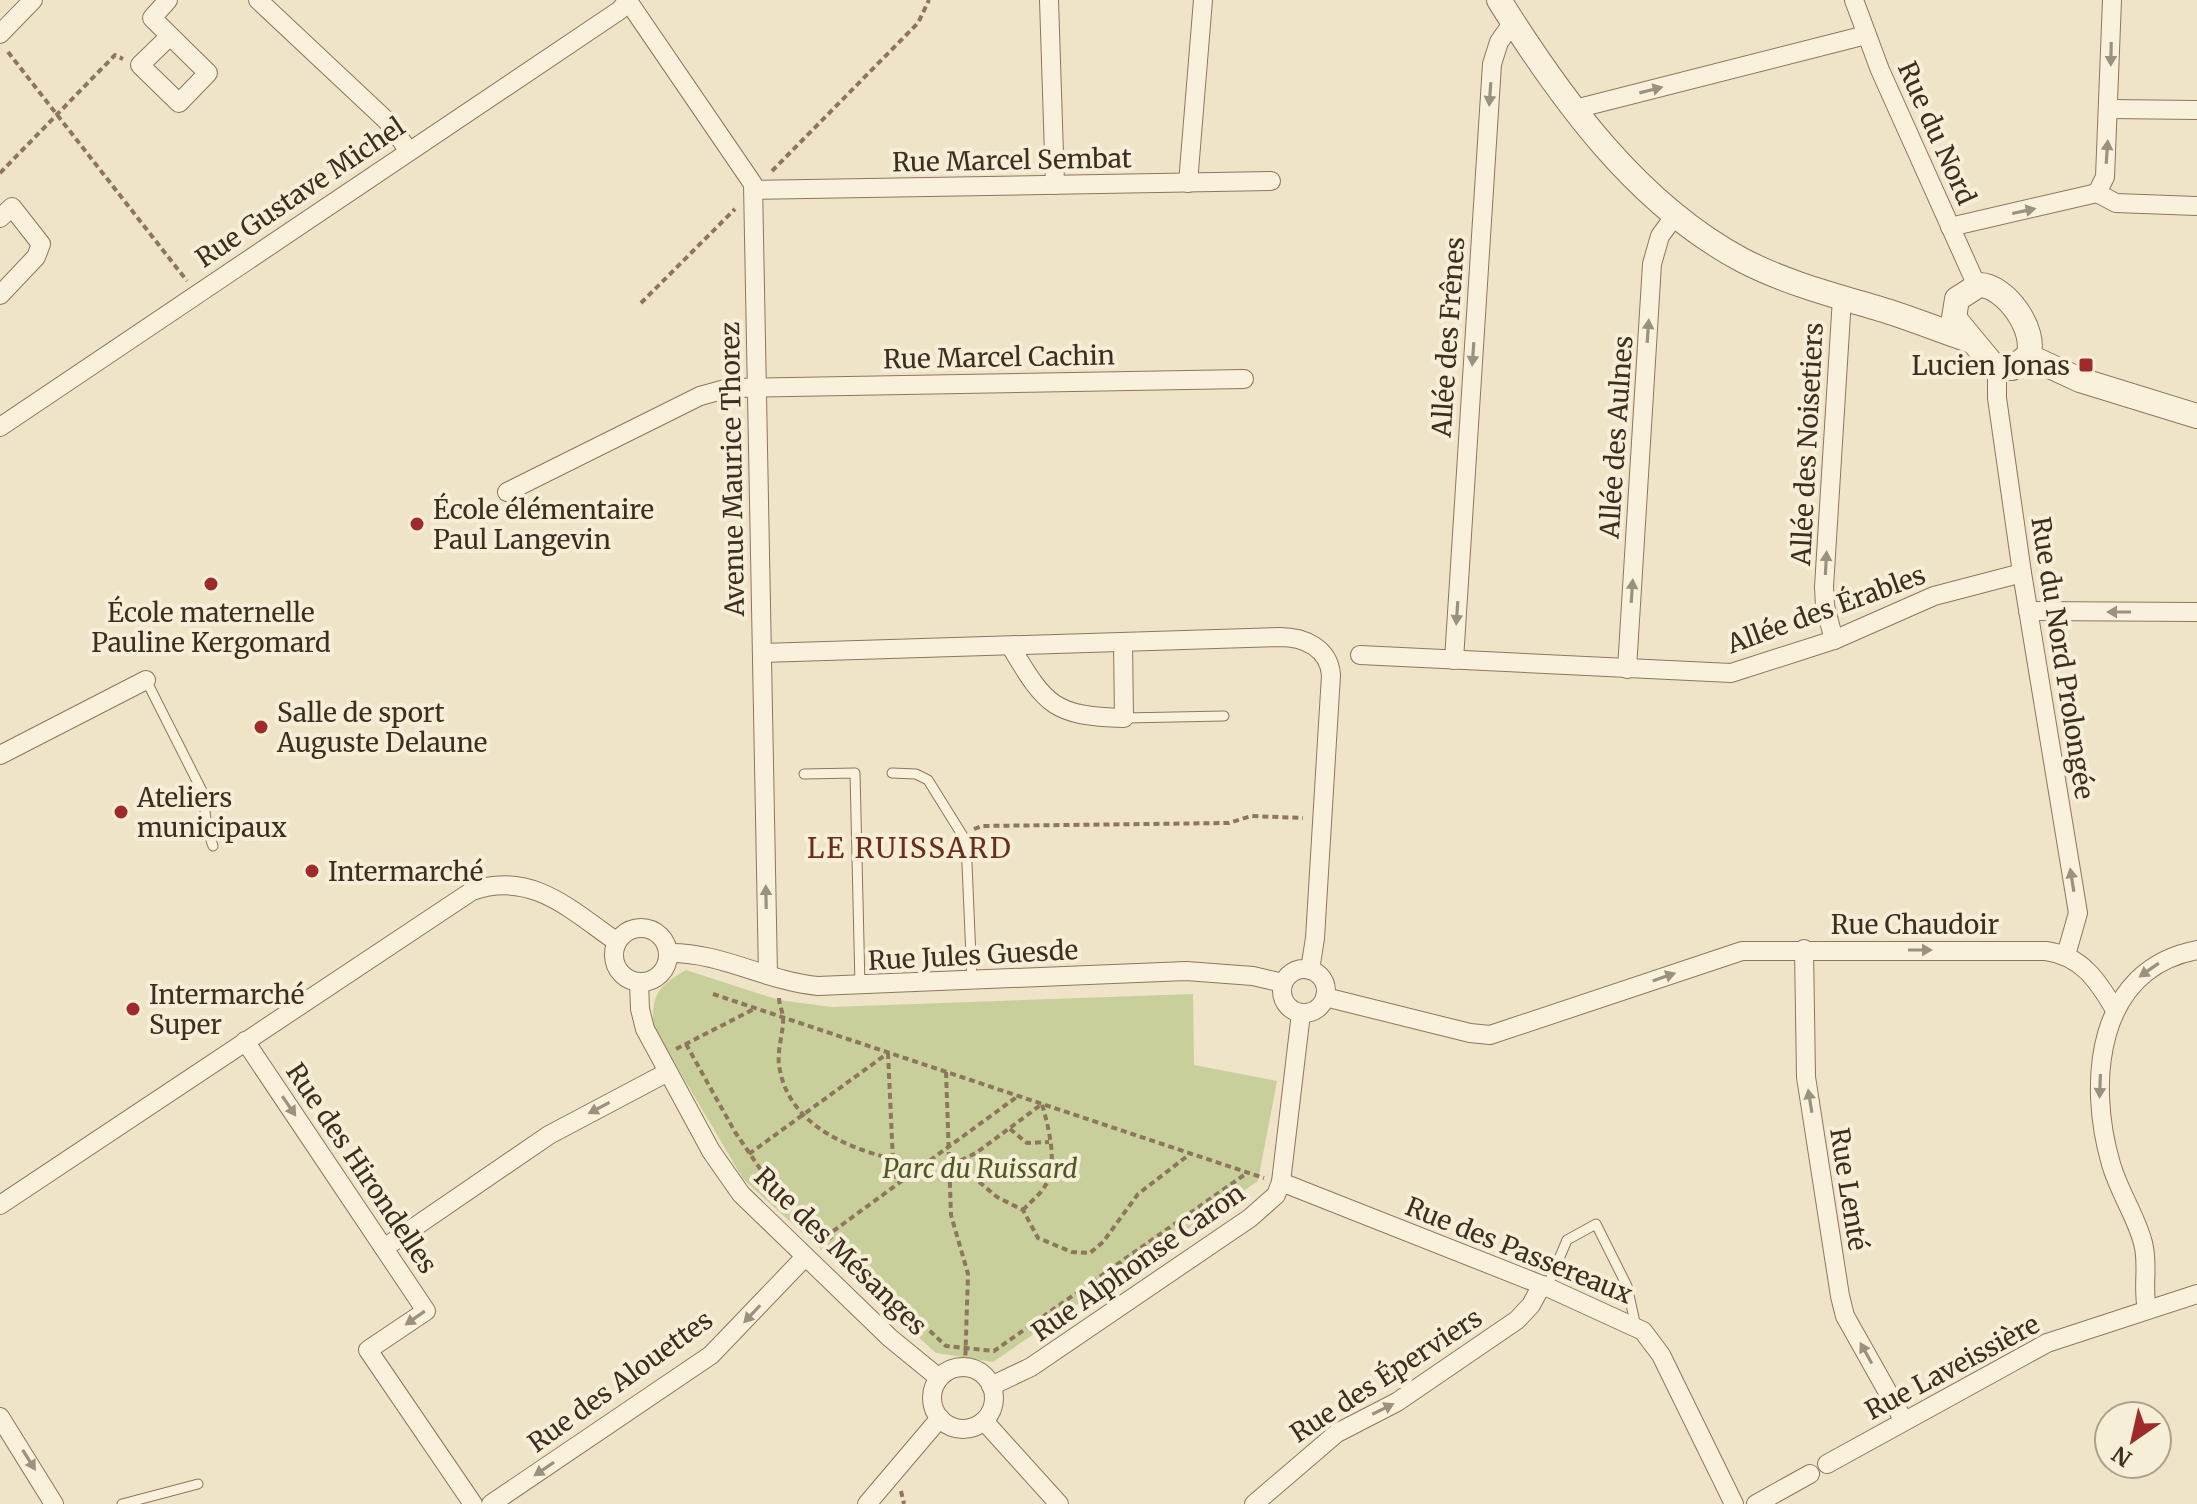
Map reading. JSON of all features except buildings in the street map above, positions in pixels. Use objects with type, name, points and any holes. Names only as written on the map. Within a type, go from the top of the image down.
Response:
[{"type":"street","points":[[0,37],[33,0]]},
{"type":"street","points":[[168,0],[152,18],[208,73],[179,103],[140,65],[170,36]]},
{"type":"street","points":[[258,0],[387,121],[409,151]]},
{"type":"street","name":"Rue Gustave Michel","points":[[2,422],[614,14],[628,0]]},
{"type":"street","name":"Avenue Maurice Thorez","points":[[628,0],[748,172],[754,190],[764,773],[775,977]]},
{"type":"street","points":[[1049,0],[1055,185]]},
{"type":"street","points":[[1188,183],[1203,0]]},
{"type":"street","points":[[1499,0],[1575,109],[1616,158],[1676,214],[1752,265],[1972,341]]},
{"type":"street","name":"Rue du Nord","points":[[1854,0],[1866,35],[1950,227],[1967,292]]},
{"type":"street","points":[[2097,193],[2104,183],[2110,109],[2112,0]]},
{"type":"street","name":"Allée des Frênes","points":[[1454,660],[1492,64],[1499,42],[1513,22]]},
{"type":"street","points":[[1575,109],[1866,35]]},
{"type":"street","points":[[2110,109],[2197,110]]},
{"type":"street","name":"Rue Marcel Sembat","points":[[754,190],[1271,181]]},
{"type":"street","points":[[1950,227],[2097,193],[2116,203],[2197,206]]},
{"type":"street","points":[[0,218],[12,207],[39,240],[41,248],[0,295]]},
{"type":"street","name":"Allée des Aulnes","points":[[1627,669],[1653,256],[1660,236],[1676,214]]},
{"type":"street","points":[[1884,310],[1922,312],[1967,292],[1994,287],[2009,299],[2030,341],[2028,356],[2012,368],[1997,367],[1972,341],[1954,318],[1967,292]]},
{"type":"street","name":"Allée des Noisetiers","points":[[1834,640],[1825,606],[1824,587],[1842,298]]},
{"type":"street","points":[[2028,356],[2080,380],[2197,416]]},
{"type":"street","name":"Rue du Nord Prolongée","points":[[1997,367],[1997,398],[2022,573],[2078,913],[2066,955]]},
{"type":"street","name":"Rue Marcel Cachin","points":[[507,492],[700,396],[729,388],[1244,379]]},
{"type":"street","name":"Allée des Érables","points":[[1360,655],[1742,672],[1834,640],[1934,596],[2022,573]]},
{"type":"street","points":[[2028,611],[2197,612]]},
{"type":"street","points":[[762,653],[1289,637],[1306,641],[1321,651],[1331,675],[1315,938],[1310,970]]},
{"type":"street","points":[[1011,647],[1032,683],[1055,705],[1084,716],[1124,718],[1123,642]]},
{"type":"street","points":[[0,755],[146,680]]},
{"type":"street","points":[[0,1205],[464,894],[479,888],[511,884],[538,890],[566,905],[617,942]]},
{"type":"street","points":[[649,928],[662,938],[668,953],[659,975],[639,982],[618,970],[613,954],[617,942],[628,931],[649,928]]},
{"type":"street","name":"Rue Chaudoir","points":[[1325,997],[1481,1035],[1507,1032],[1731,954],[1804,949],[2046,951],[2066,955]]},
{"type":"street","name":"Rue Lenté","points":[[1804,949],[1806,1077],[1840,1296],[1845,1316],[1904,1421]]},
{"type":"street","points":[[2147,1310],[2143,1287],[2145,1250],[2111,1166],[2100,1109],[2101,1065],[2115,1010],[2142,973],[2168,957],[2197,950]]},
{"type":"street","name":"Rue Jules Guesde","points":[[668,953],[705,954],[775,977],[818,986],[1186,971],[1253,976],[1283,983]]},
{"type":"street","points":[[2066,955],[2091,974],[2115,1010]]},
{"type":"street","points":[[1310,970],[1322,979],[1325,997],[1317,1009],[1301,1013],[1285,1004],[1283,983],[1291,973],[1310,970]]},
{"type":"street","name":"Rue des Mésanges","points":[[639,982],[642,1019],[664,1065],[725,1173],[748,1202],[805,1257],[939,1378]]},
{"type":"street","name":"Rue Alphonse Caron","points":[[991,1386],[1031,1367],[1250,1218],[1276,1195],[1281,1182],[1301,1013]]},
{"type":"street","name":"Rue des Hirondelles","points":[[245,1041],[426,1311],[368,1350],[473,1504]]},
{"type":"street","points":[[384,1248],[539,1141],[664,1065]]},
{"type":"street","name":"Rue des Passereaux","points":[[1281,1182],[1545,1286],[1636,1327],[1661,1355],[1734,1504]]},
{"type":"street","name":"Rue des Alouettes","points":[[500,1502],[711,1355],[805,1257]]},
{"type":"street","name":"Rue des Éperviers","points":[[1254,1504],[1337,1433],[1397,1402],[1517,1320],[1545,1286]]},
{"type":"street","name":"Rue Laveissière","points":[[1827,1464],[2047,1343],[2197,1294]]},
{"type":"street","points":[[965,1358],[991,1386],[993,1404],[984,1421],[961,1428],[940,1418],[932,1400],[939,1378],[965,1358]]},
{"type":"street","points":[[0,1417],[54,1504]]},
{"type":"street","points":[[867,1504],[940,1418]]},
{"type":"street","points":[[984,1421],[1059,1504]]},
{"type":"street","points":[[1756,1504],[1810,1474]]},
{"type":"lane","points":[[146,680],[203,793],[207,829],[213,846]]},
{"type":"lane","points":[[1124,718],[1224,716]]},
{"type":"lane","points":[[804,774],[855,773],[860,986]]},
{"type":"lane","points":[[892,773],[916,774],[928,780],[963,834],[969,854],[972,981]]},
{"type":"lane","points":[[1545,1286],[1567,1240],[1596,1224],[1627,1286],[1636,1327]]},
{"type":"lane","points":[[122,1504],[198,1484]]},
{"type":"path","points":[[641,303],[918,23],[929,0]]},
{"type":"path","points":[[0,37],[56,116],[196,293]]},
{"type":"path","points":[[0,173],[115,55],[140,65]]},
{"type":"path","points":[[963,834],[982,826],[1229,823],[1251,816],[1321,819]]},
{"type":"path","points":[[775,977],[783,1018],[778,1048],[780,1070],[804,1114],[819,1130],[844,1145],[893,1159]]},
{"type":"path","points":[[713,994],[1281,1182]]},
{"type":"path","points":[[664,1065],[686,1044],[755,1008]]},
{"type":"path","points":[[686,1044],[749,1154],[765,1176],[824,1235],[946,1346],[965,1358],[994,1351],[1247,1173]]},
{"type":"path","points":[[749,1154],[888,1053]]},
{"type":"path","points":[[888,1053],[894,1184]]},
{"type":"path","points":[[946,1072],[951,1143],[951,1215],[968,1274],[965,1358]]},
{"type":"path","points":[[805,1257],[824,1235],[1018,1096]]},
{"type":"path","points":[[951,1165],[1010,1129],[1042,1104]]},
{"type":"path","points":[[1023,1210],[1047,1184],[1049,1142],[1042,1104]]},
{"type":"path","points":[[1010,1129],[1027,1143],[1049,1142]]},
{"type":"path","points":[[951,1165],[966,1171],[997,1197],[1023,1210],[1038,1238],[1072,1252],[1090,1253],[1103,1242],[1138,1194],[1190,1154]]},
{"type":"green space","name":"Parc du Ruissard","points":[[686,970],[779,1000],[832,1007],[1193,994],[1194,1065],[1277,1081],[1258,1181],[993,1362],[936,1353],[743,1179],[653,1026],[654,1006],[659,992]]},
{"type":"place","name":"Lucien Jonas","points":[[2086,365]]},
{"type":"place","name":"École élémentaire Paul Langevin","points":[[417,524]]},
{"type":"place","name":"École maternelle Pauline Kergomard","points":[[211,584]]},
{"type":"place","name":"Salle de sport Auguste Delaune","points":[[261,727]]},
{"type":"place","name":"Ateliers municipaux","points":[[121,812]]},
{"type":"place","name":"Intermarché","points":[[312,871]]},
{"type":"place","name":"Intermarché Super","points":[[133,1009]]},
{"type":"district","name":"LE RUISSARD","points":[[910,848]]}]
